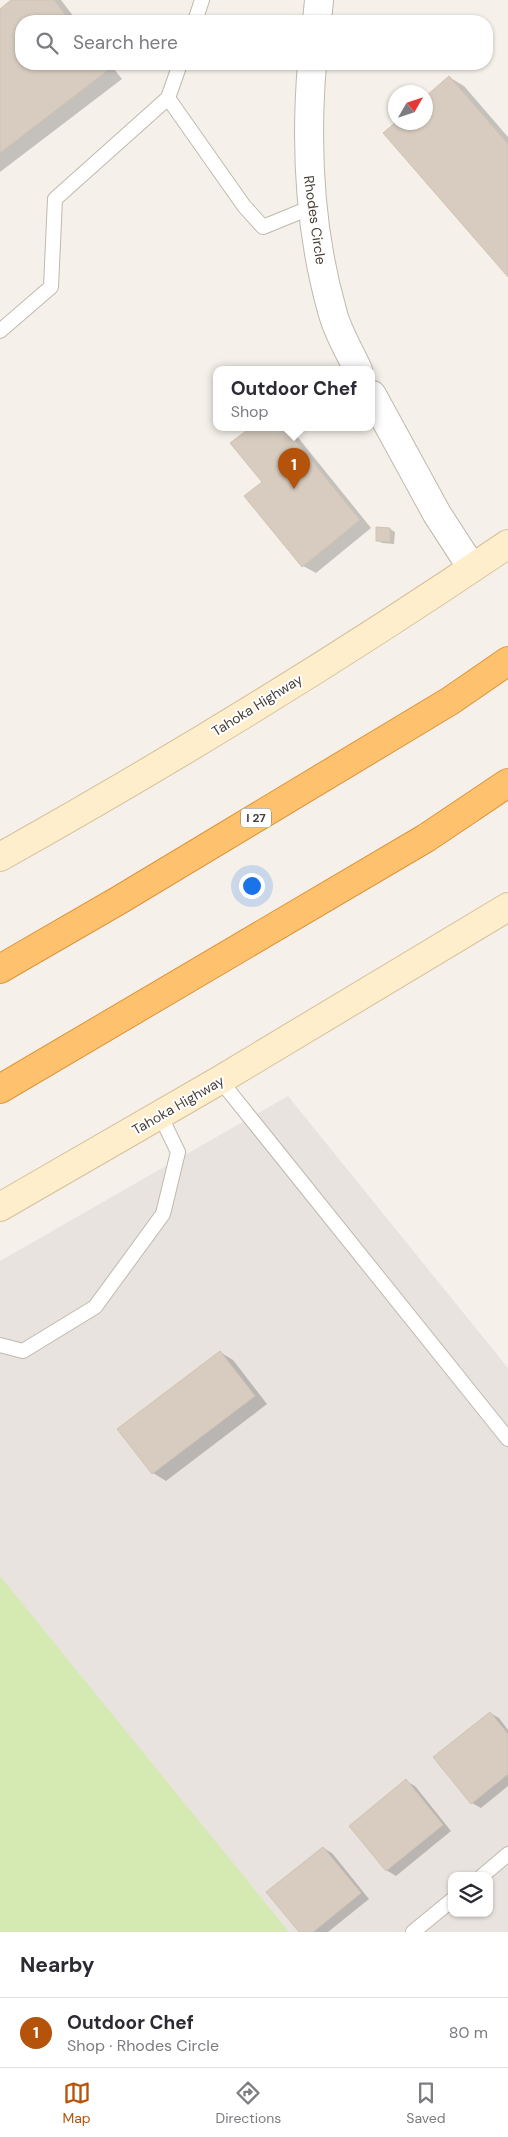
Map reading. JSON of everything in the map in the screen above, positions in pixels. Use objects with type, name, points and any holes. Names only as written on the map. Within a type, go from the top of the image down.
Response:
[{"type":"highway","name":"I 27","points":[[0,969],[121,900],[442,706],[508,661]]},
{"type":"highway","points":[[0,1089],[426,838],[508,783]]},
{"type":"main road","name":"Tahoka Highway","points":[[0,858],[118,790],[427,599],[508,544]]},
{"type":"main road","name":"Tahoka Highway","points":[[0,1207],[220,1080],[508,906]]},
{"type":"street","points":[[317,15],[319,0]]},
{"type":"street","name":"Rhodes Circle","points":[[312,70],[308,112],[308,167],[315,238],[333,316],[356,366]]},
{"type":"street","points":[[375,400],[437,514],[472,568]]},
{"type":"lane","points":[[197,15],[202,0]]},
{"type":"lane","points":[[0,331],[50,287],[55,199],[168,98],[178,70]]},
{"type":"lane","points":[[168,98],[244,206],[263,227],[312,207]]},
{"type":"lane","points":[[220,1080],[508,1439]]},
{"type":"lane","points":[[0,1345],[23,1351],[95,1307],[163,1214],[178,1152],[160,1115]]},
{"type":"lane","points":[[487,1872],[508,1854]]},
{"type":"lane","points":[[412,1932],[448,1903]]},
{"type":"shaded area","points":[[288,1096],[508,1368],[508,1932],[287,1932],[0,1577],[0,1261]]},
{"type":"green space","points":[[0,1576],[289,1932],[0,1932]]},
{"type":"building","points":[[11,0],[54,0],[65,15],[15,15],[15,70],[108,70],[0,153],[0,9]]},
{"type":"building","points":[[449,76],[508,144],[508,277],[383,133],[388,129],[433,130],[433,90]]},
{"type":"building","points":[[246,431],[287,431],[360,520],[302,567],[244,496],[262,482],[230,443]]},
{"type":"building","points":[[376,527],[390,528],[390,542],[376,541]]},
{"type":"building","points":[[220,1351],[255,1396],[152,1474],[117,1429]]},
{"type":"building","points":[[490,1712],[508,1734],[508,1774],[471,1804],[433,1757]]},
{"type":"building","points":[[406,1779],[443,1825],[386,1871],[349,1826]]},
{"type":"building","points":[[323,1847],[361,1893],[313,1932],[299,1932],[266,1892]]},
{"type":"place","name":"Outdoor Chef","points":[[294,489]]}]
